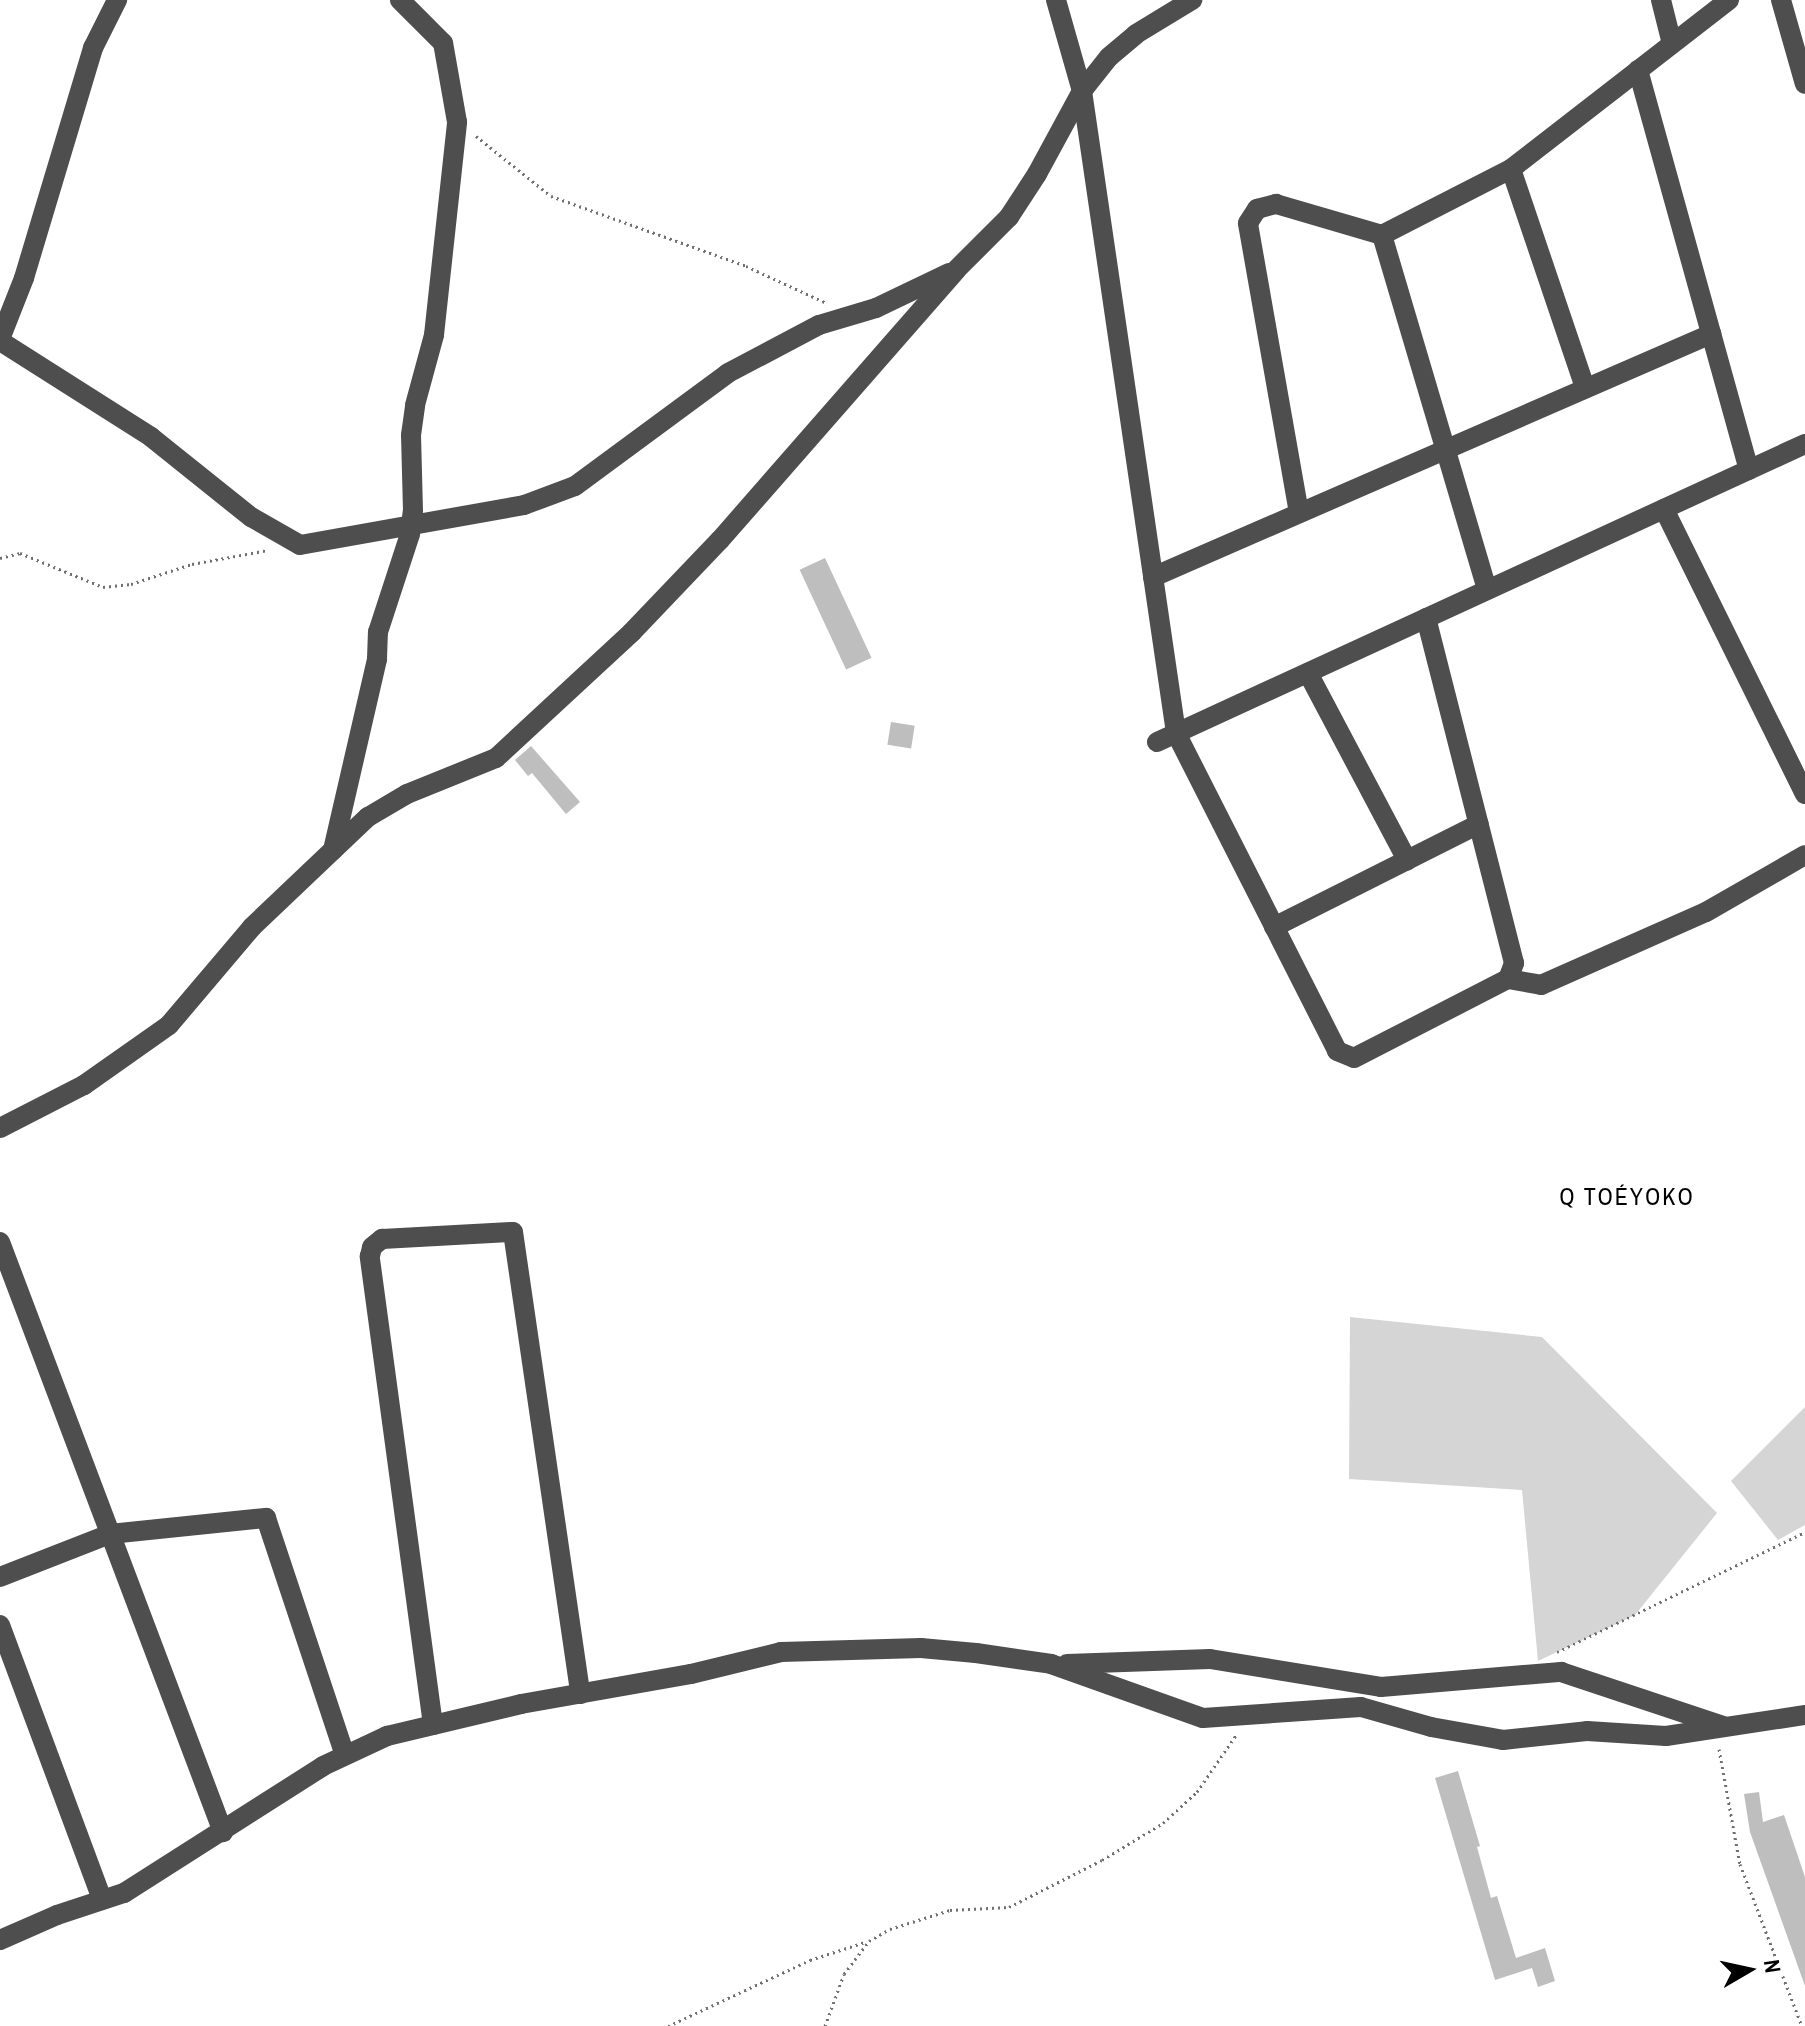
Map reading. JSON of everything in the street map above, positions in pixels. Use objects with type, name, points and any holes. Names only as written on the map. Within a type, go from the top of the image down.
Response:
[{"type":"street","points":[[117,0],[93,48],[24,278],[0,340],[151,437],[251,517],[300,545],[412,522],[524,505],[575,486],[728,373],[819,325],[876,308],[956,270]]},
{"type":"street","points":[[333,850],[377,659],[378,632],[412,522],[411,435],[415,405],[434,335],[457,122],[443,43],[400,0]]},
{"type":"street","points":[[1056,0],[1082,91],[1153,577],[1166,738],[1274,927],[1337,1051],[1354,1058],[1508,979],[1541,985],[1706,912],[1805,855]]},
{"type":"street","points":[[0,1128],[84,1085],[169,1025],[252,927],[368,817],[407,794],[496,758],[579,681],[720,540],[956,270],[1009,217],[1037,174],[1082,91],[1109,57],[1136,34],[1192,0]]},
{"type":"street","points":[[1661,0],[1672,44]]},
{"type":"street","points":[[1299,513],[1248,223],[1257,209],[1276,204],[1382,235],[1511,169],[1729,0]]},
{"type":"street","points":[[1781,0],[1805,84]]},
{"type":"street","points":[[1638,70],[1749,470]]},
{"type":"street","points":[[1511,169],[1585,388]]},
{"type":"street","points":[[1382,235],[1487,590]]},
{"type":"street","points":[[1153,577],[1711,334]]},
{"type":"street","points":[[1166,738],[1805,444]]},
{"type":"street","points":[[1664,509],[1805,794]]},
{"type":"street","points":[[1426,618],[1514,963],[1508,979]]},
{"type":"street","points":[[1308,673],[1407,860]]},
{"type":"street","points":[[1274,927],[1479,824]]},
{"type":"street","points":[[433,1725],[370,1256],[372,1247],[382,1239],[513,1232],[580,1694]]},
{"type":"street","points":[[0,1242],[223,1832]]},
{"type":"street","points":[[0,1577],[110,1534],[266,1518],[344,1753]]},
{"type":"street","points":[[0,1625],[102,1900]]},
{"type":"street","points":[[0,1940],[124,1893],[344,1753],[387,1736],[580,1694],[691,1674],[781,1652],[921,1648],[1051,1664],[1210,1659],[1381,1687],[1561,1672],[1726,1727]]},
{"type":"street","points":[[1051,1664],[1203,1718],[1361,1707],[1431,1727],[1503,1740],[1587,1731],[1666,1736],[1805,1715]]},
{"type":"path","points":[[457,122],[551,196],[746,266],[849,316]]},
{"type":"path","points":[[0,558],[20,553],[103,587],[131,584],[192,564],[269,550]]},
{"type":"path","points":[[1552,1654],[1805,1532]]},
{"type":"path","points":[[668,2026],[810,1960],[869,1941],[890,1929],[950,1910],[1009,1907],[1102,1860],[1163,1823],[1197,1792],[1248,1714]]},
{"type":"path","points":[[1726,1727],[1719,1740],[1719,1763],[1740,1864],[1802,2026]]},
{"type":"path","points":[[825,2026],[844,1974],[869,1941]]},
{"type":"shaded area","points":[[1350,1317],[1542,1337],[1717,1513],[1635,1615],[1538,1661],[1522,1490],[1349,1479]]},
{"type":"shaded area","points":[[1805,1407],[1805,1525],[1778,1540],[1731,1481]]},
{"type":"building","points":[[825,558],[871,658],[846,670],[800,570]]},
{"type":"building","points":[[891,722],[915,726],[911,748],[887,745]]},
{"type":"building","points":[[531,746],[580,802],[566,814],[532,773],[528,776],[515,760]]},
{"type":"building","points":[[1458,1771],[1480,1846],[1477,1847],[1491,1898],[1497,1896],[1516,1958],[1545,1948],[1555,1981],[1538,1987],[1532,1968],[1495,1980],[1435,1778]]},
{"type":"building","points":[[1759,1792],[1763,1822],[1784,1815],[1805,1877],[1805,1986],[1750,1832],[1744,1794]]},
{"type":"district","name":"Q TOÉYOKO","points":[[1627,1197]]}]
